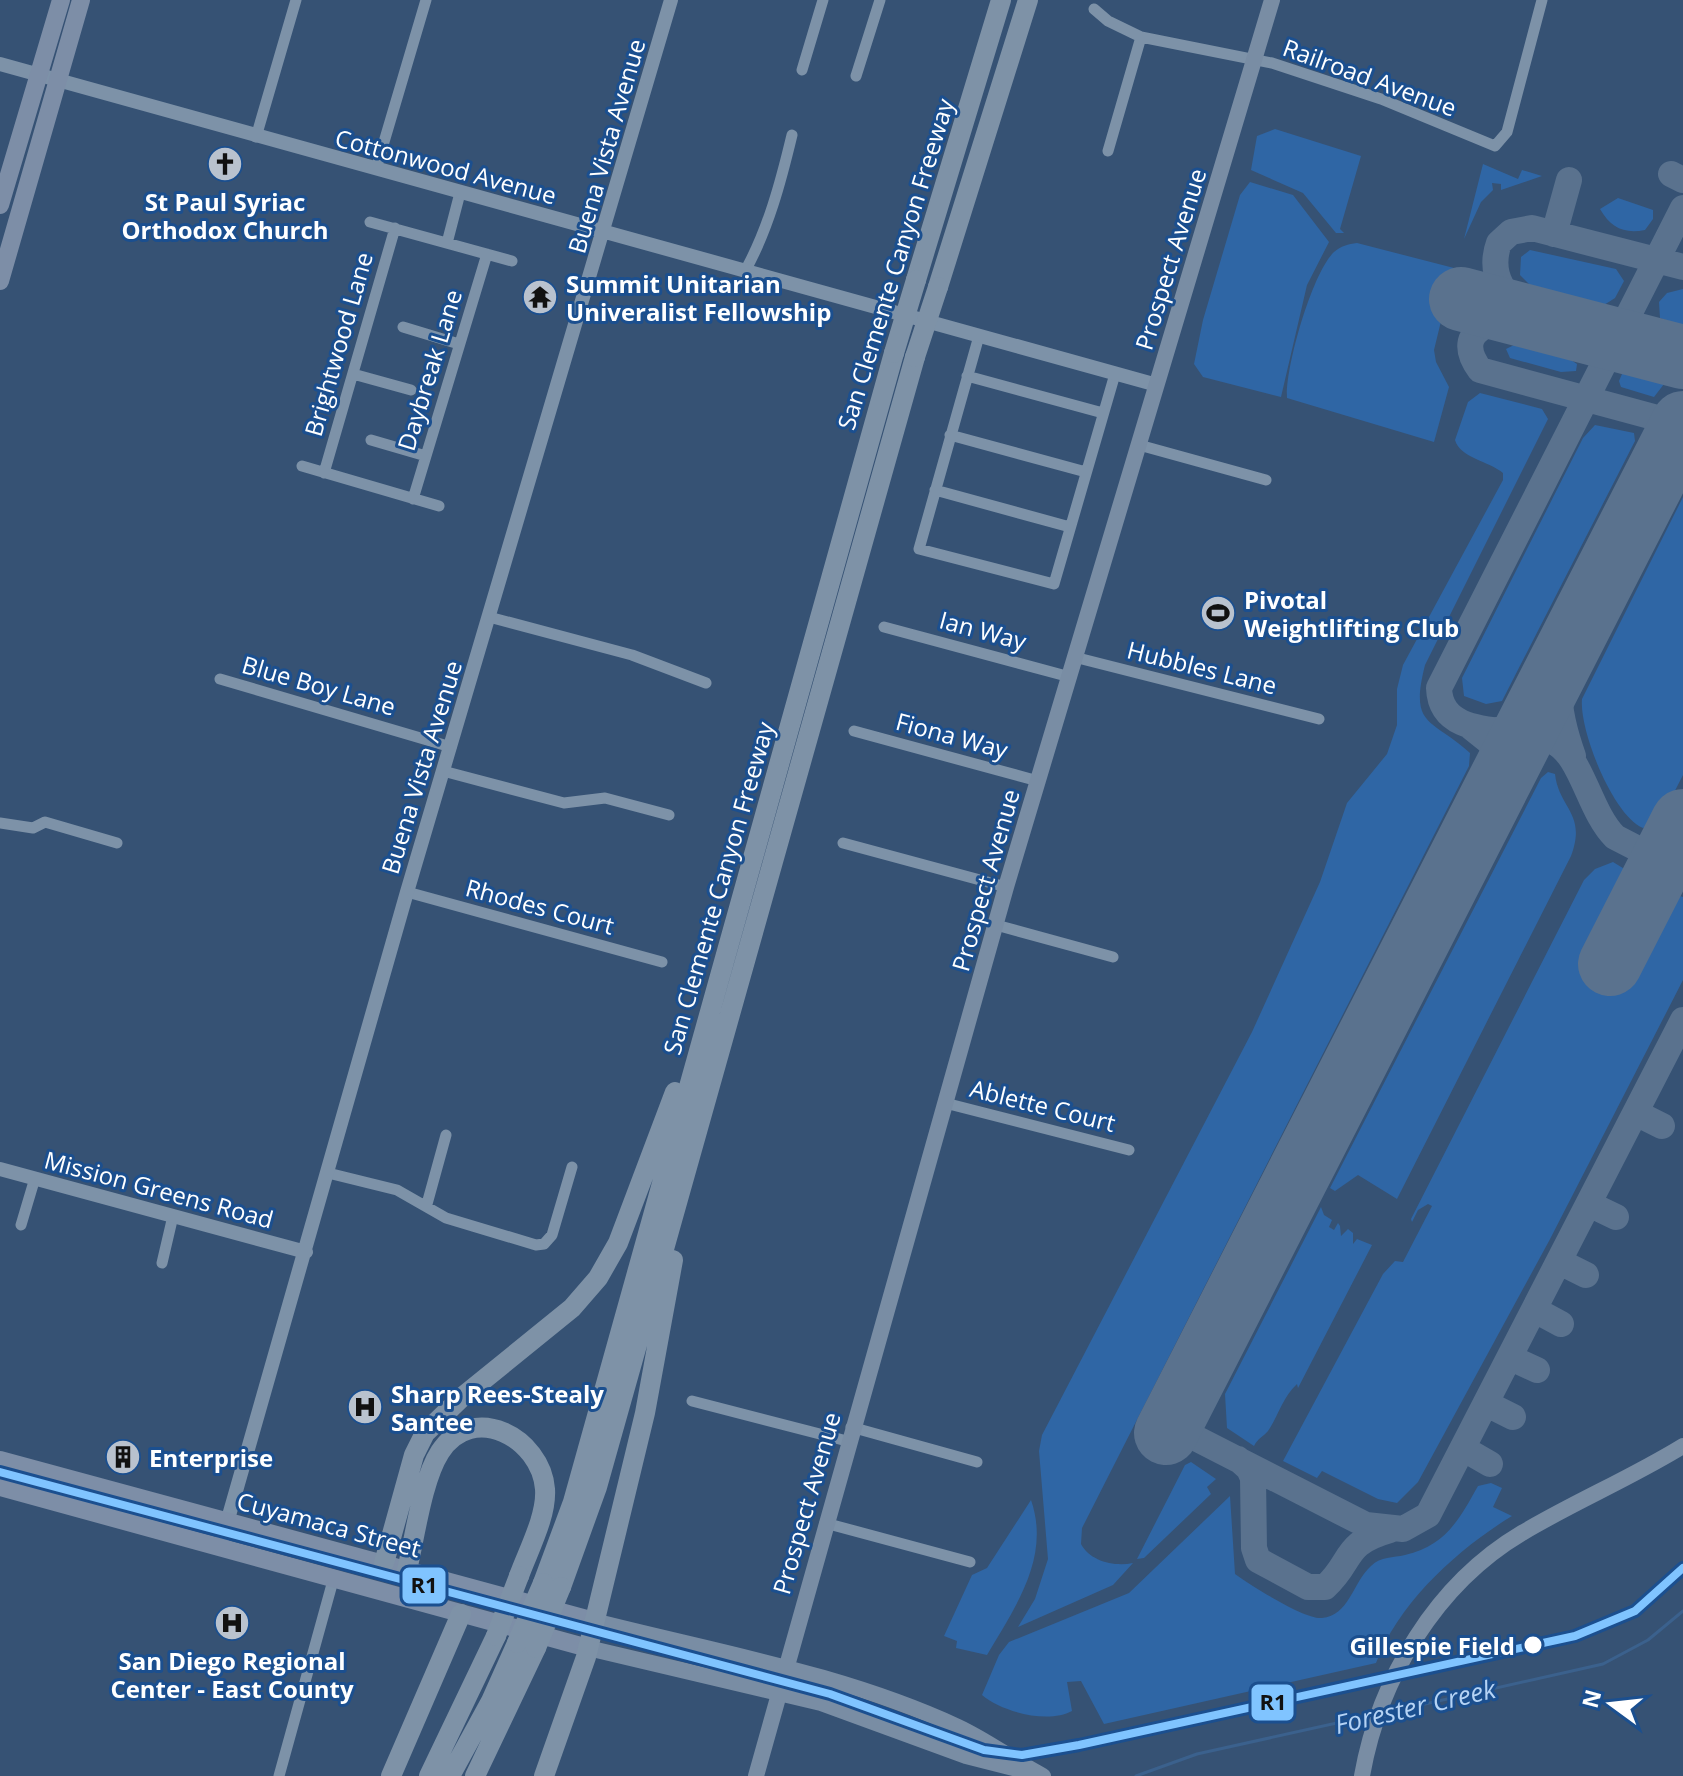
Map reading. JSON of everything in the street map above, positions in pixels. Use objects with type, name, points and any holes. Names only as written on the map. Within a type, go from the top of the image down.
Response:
[{"type":"highway","name":"San Clemente Canyon Freeway","points":[[475,1776],[526,1645],[597,1487],[692,1149],[905,355],[916,280],[1001,0]]},
{"type":"highway","name":"San Clemente Canyon Freeway","points":[[552,1585],[735,922],[905,355],[938,287],[1028,0]]},
{"type":"highway","points":[[384,1563],[414,1455],[425,1433],[461,1398],[572,1308],[598,1278],[611,1255],[696,1039],[735,922]]},
{"type":"highway","points":[[544,1776],[588,1648],[645,1413],[692,1149]]},
{"type":"highway","points":[[407,1570],[441,1452],[465,1432],[493,1428],[521,1440],[543,1476],[546,1493],[496,1636],[429,1776]]},
{"type":"highway","points":[[391,1776],[461,1614]]},
{"type":"highway","name":"San Clemente Canyon Freeway","points":[[450,1776],[526,1645]]},
{"type":"main road","points":[[0,205],[61,0]]},
{"type":"main road","points":[[0,281],[81,0]]},
{"type":"main road","name":"Prospect Avenue","points":[[756,1776],[849,1434],[1006,887],[1272,0]]},
{"type":"main road","points":[[1362,1776],[1370,1739],[1390,1684],[1428,1620],[1484,1561],[1521,1534],[1637,1474],[1683,1446]]},
{"type":"main road","name":"Cuyamaca Street","points":[[0,1460],[861,1691],[958,1727],[1011,1754],[1041,1775]]},
{"type":"main road","name":"Cuyamaca Street","points":[[0,1487],[588,1648],[821,1703],[1008,1770],[1041,1775]]},
{"type":"street","points":[[256,137],[296,0]]},
{"type":"street","points":[[376,169],[426,0]]},
{"type":"street","name":"Buena Vista Avenue","points":[[220,1547],[407,892],[671,0]]},
{"type":"street","points":[[802,70],[823,0]]},
{"type":"street","points":[[856,76],[880,0]]},
{"type":"street","name":"Railroad Avenue","points":[[1094,9],[1108,21],[1141,37],[1272,63],[1381,99],[1495,146],[1507,132],[1542,0]]},
{"type":"street","points":[[1108,151],[1141,37]]},
{"type":"street","name":"Cottonwood Avenue","points":[[0,64],[1157,385]]},
{"type":"street","points":[[745,271],[755,253],[780,183],[792,135]]},
{"type":"street","points":[[447,243],[460,193]]},
{"type":"street","points":[[370,222],[512,261]]},
{"type":"street","name":"Brightwood Lane","points":[[324,473],[395,228]]},
{"type":"street","name":"Daybreak Lane","points":[[413,499],[487,254]]},
{"type":"street","points":[[403,327],[459,344]]},
{"type":"street","points":[[979,336],[919,549],[1054,584],[1115,374]]},
{"type":"street","points":[[353,374],[411,390]]},
{"type":"street","points":[[967,376],[1103,413]]},
{"type":"street","points":[[950,435],[1086,472]]},
{"type":"street","points":[[371,440],[426,456]]},
{"type":"street","points":[[1139,445],[1266,480]]},
{"type":"street","points":[[302,466],[439,506]]},
{"type":"street","points":[[935,490],[1070,527]]},
{"type":"street","points":[[489,617],[632,655],[706,683]]},
{"type":"street","name":"Ian Way","points":[[884,627],[1070,677]]},
{"type":"street","name":"Hubbles Lane","points":[[1074,657],[1319,719]]},
{"type":"street","name":"Blue Boy Lane","points":[[220,679],[451,747]]},
{"type":"street","name":"Fiona Way","points":[[854,731],[1038,781]]},
{"type":"street","points":[[443,771],[564,803],[605,798],[669,815]]},
{"type":"street","points":[[0,823],[33,828],[45,822],[117,843]]},
{"type":"street","points":[[843,843],[1006,887]]},
{"type":"street","name":"Rhodes Court","points":[[407,892],[662,962]]},
{"type":"street","points":[[996,925],[1113,957]]},
{"type":"street","name":"Ablette Court","points":[[945,1103],[1129,1150]]},
{"type":"street","points":[[427,1204],[446,1135]]},
{"type":"street","points":[[328,1173],[397,1190],[427,1204],[446,1218],[544,1244],[552,1235],[572,1167]]},
{"type":"street","name":"Mission Greens Road","points":[[0,1169],[306,1252]]},
{"type":"street","points":[[21,1225],[35,1178]]},
{"type":"street","points":[[162,1263],[173,1216]]},
{"type":"street","points":[[692,1401],[977,1462]]},
{"type":"street","points":[[825,1523],[970,1562]]},
{"type":"street","points":[[279,1776],[334,1577]]},
{"type":"shaded area","points":[[1275,129],[1361,156],[1340,229],[1344,233],[1336,233],[1303,193],[1251,170],[1257,136]]},
{"type":"shaded area","points":[[1483,164],[1518,179],[1522,170],[1542,176],[1501,190],[1501,184],[1492,183],[1493,190],[1481,202],[1464,239]]},
{"type":"shaded area","points":[[1250,182],[1293,195],[1329,242],[1307,285],[1281,397],[1203,377],[1194,364],[1203,320],[1240,195]]},
{"type":"shaded area","points":[[1618,198],[1653,210],[1653,219],[1645,230],[1624,230],[1609,221],[1600,209]]},
{"type":"shaded area","points":[[1357,243],[1454,268],[1434,350],[1436,362],[1449,387],[1434,442],[1287,398],[1295,344],[1317,279],[1334,252]]},
{"type":"shaded area","points":[[1530,250],[1616,269],[1624,281],[1615,298],[1604,305],[1531,286],[1520,275],[1521,257]]},
{"type":"shaded area","points":[[1683,289],[1683,326],[1660,318],[1659,302],[1667,293]]},
{"type":"shaded area","points":[[1514,345],[1571,360],[1577,364],[1576,371],[1561,372],[1510,358],[1506,349]]},
{"type":"shaded area","points":[[1622,374],[1664,384],[1654,397],[1621,387],[1619,381]]},
{"type":"shaded area","points":[[1480,393],[1542,409],[1548,419],[1425,665],[1420,700],[1422,711],[1427,720],[1470,753],[1469,766],[1082,1528],[1081,1544],[1090,1555],[1111,1563],[1133,1563],[1113,1585],[1018,1627],[1035,1599],[1048,1559],[1039,1451],[1042,1435],[1252,1032],[1320,882],[1347,803],[1387,754],[1397,725],[1397,689],[1403,665],[1503,480],[1503,473],[1463,451],[1455,440],[1468,402]]},
{"type":"shaded area","points":[[1595,425],[1634,433],[1635,441],[1502,701],[1486,704],[1464,696],[1462,678],[1583,438]]},
{"type":"shaded area","points":[[1683,497],[1683,775],[1660,820],[1643,828],[1620,807],[1600,771],[1586,731],[1582,699]]},
{"type":"shaded area","points":[[1548,772],[1555,774],[1561,796],[1574,820],[1575,842],[1571,856],[1397,1199],[1358,1175],[1335,1191],[1330,1188],[1541,778]]},
{"type":"shaded area","points":[[1613,862],[1631,873],[1591,963],[1620,978],[1627,972],[1673,894],[1683,897],[1683,980],[1549,1241],[1418,1482],[1397,1503],[1378,1499],[1322,1471],[1317,1478],[1283,1461],[1383,1274],[1395,1261],[1403,1262],[1432,1206],[1428,1204],[1418,1210],[1412,1222],[1411,1219],[1584,880],[1595,869]]},
{"type":"shaded area","points":[[1321,1207],[1324,1215],[1332,1220],[1329,1227],[1334,1230],[1338,1223],[1341,1236],[1348,1229],[1353,1233],[1353,1244],[1357,1239],[1372,1245],[1298,1388],[1297,1384],[1268,1431],[1254,1446],[1227,1428],[1225,1394]]},
{"type":"shaded area","points":[[1191,1462],[1216,1479],[1207,1487],[1211,1494],[1144,1558],[1137,1559],[1185,1465]]},
{"type":"shaded area","points":[[1491,1483],[1502,1488],[1493,1507],[1512,1516],[1471,1544],[1432,1579],[1399,1619],[1376,1663],[1104,1724],[1081,1681],[1067,1682],[1072,1711],[1062,1715],[1038,1716],[1013,1711],[982,1695],[999,1655],[1009,1642],[1129,1593],[1230,1496],[1235,1574],[1291,1608],[1322,1618],[1331,1616],[1345,1605],[1375,1563],[1419,1551],[1441,1538],[1457,1520],[1478,1486]]},
{"type":"shaded area","points":[[1031,1500],[1036,1521],[1036,1542],[1033,1562],[1018,1600],[987,1655],[956,1648],[957,1641],[944,1636],[972,1575],[987,1568]]},
{"type":"waterway","name":"Forester Creek","points":[[1385,1713],[1603,1664],[1648,1640],[1683,1611]]},
{"type":"waterway","name":"Forester Creek","points":[[1136,1776],[1197,1754],[1373,1715]]},
{"type":"taxiway","points":[[1671,174],[1683,180]]},
{"type":"taxiway","points":[[1554,234],[1569,180]]},
{"type":"taxiway","points":[[1683,208],[1439,688],[1443,705],[1453,717],[1467,724],[1537,736],[1562,748],[1571,758],[1598,812],[1615,837],[1683,872]]},
{"type":"taxiway","points":[[1531,317],[1507,294],[1497,276],[1495,266],[1499,243],[1511,232],[1532,228],[1683,267]]},
{"type":"taxiway","points":[[1531,317],[1505,319],[1482,328],[1474,335],[1470,344],[1472,356],[1480,370],[1683,425]]},
{"type":"taxiway","points":[[1573,756],[1560,704],[1562,665],[1603,583]]},
{"type":"taxiway","points":[[1498,730],[1510,728],[1528,716],[1555,669]]},
{"type":"taxiway","points":[[1458,859],[1500,775],[1491,743],[1471,727]]},
{"type":"taxiway","points":[[1170,1425],[1366,1525],[1403,1529],[1428,1515],[1683,1020]]},
{"type":"taxiway","points":[[1636,1113],[1662,1126]]},
{"type":"taxiway","points":[[1589,1204],[1616,1217]]},
{"type":"taxiway","points":[[1560,1262],[1586,1275]]},
{"type":"taxiway","points":[[1535,1310],[1561,1324]]},
{"type":"taxiway","points":[[1511,1358],[1537,1370]]},
{"type":"taxiway","points":[[1487,1404],[1513,1417]]},
{"type":"taxiway","points":[[1464,1449],[1490,1464]]},
{"type":"taxiway","points":[[1238,1459],[1249,1469],[1253,1478],[1254,1548],[1258,1560],[1308,1587],[1325,1587],[1356,1547],[1374,1535],[1390,1530]]},
{"type":"runway","points":[[1461,299],[1683,357]]},
{"type":"runway","points":[[1166,1433],[1683,423]]},
{"type":"runway","points":[[1610,964],[1683,821]]},
{"type":"transit line","name":"R1","points":[[0,1472],[830,1694],[984,1750],[1022,1755],[1575,1636],[1635,1611],[1683,1568]]},
{"type":"place","name":"St Paul Syriac Orthodox Church","points":[[225,164]]},
{"type":"place","name":"Summit Unitarian Univeralist Fellowship","points":[[540,297]]},
{"type":"place","name":"Pivotal Weightlifting Club","points":[[1218,613]]},
{"type":"place","name":"Sharp Rees-Stealy Santee","points":[[365,1407]]},
{"type":"place","name":"Enterprise","points":[[123,1457]]},
{"type":"place","name":"San Diego Regional Center - East County","points":[[232,1623]]},
{"type":"place","name":"Gillespie Field","points":[[1533,1645]]}]
